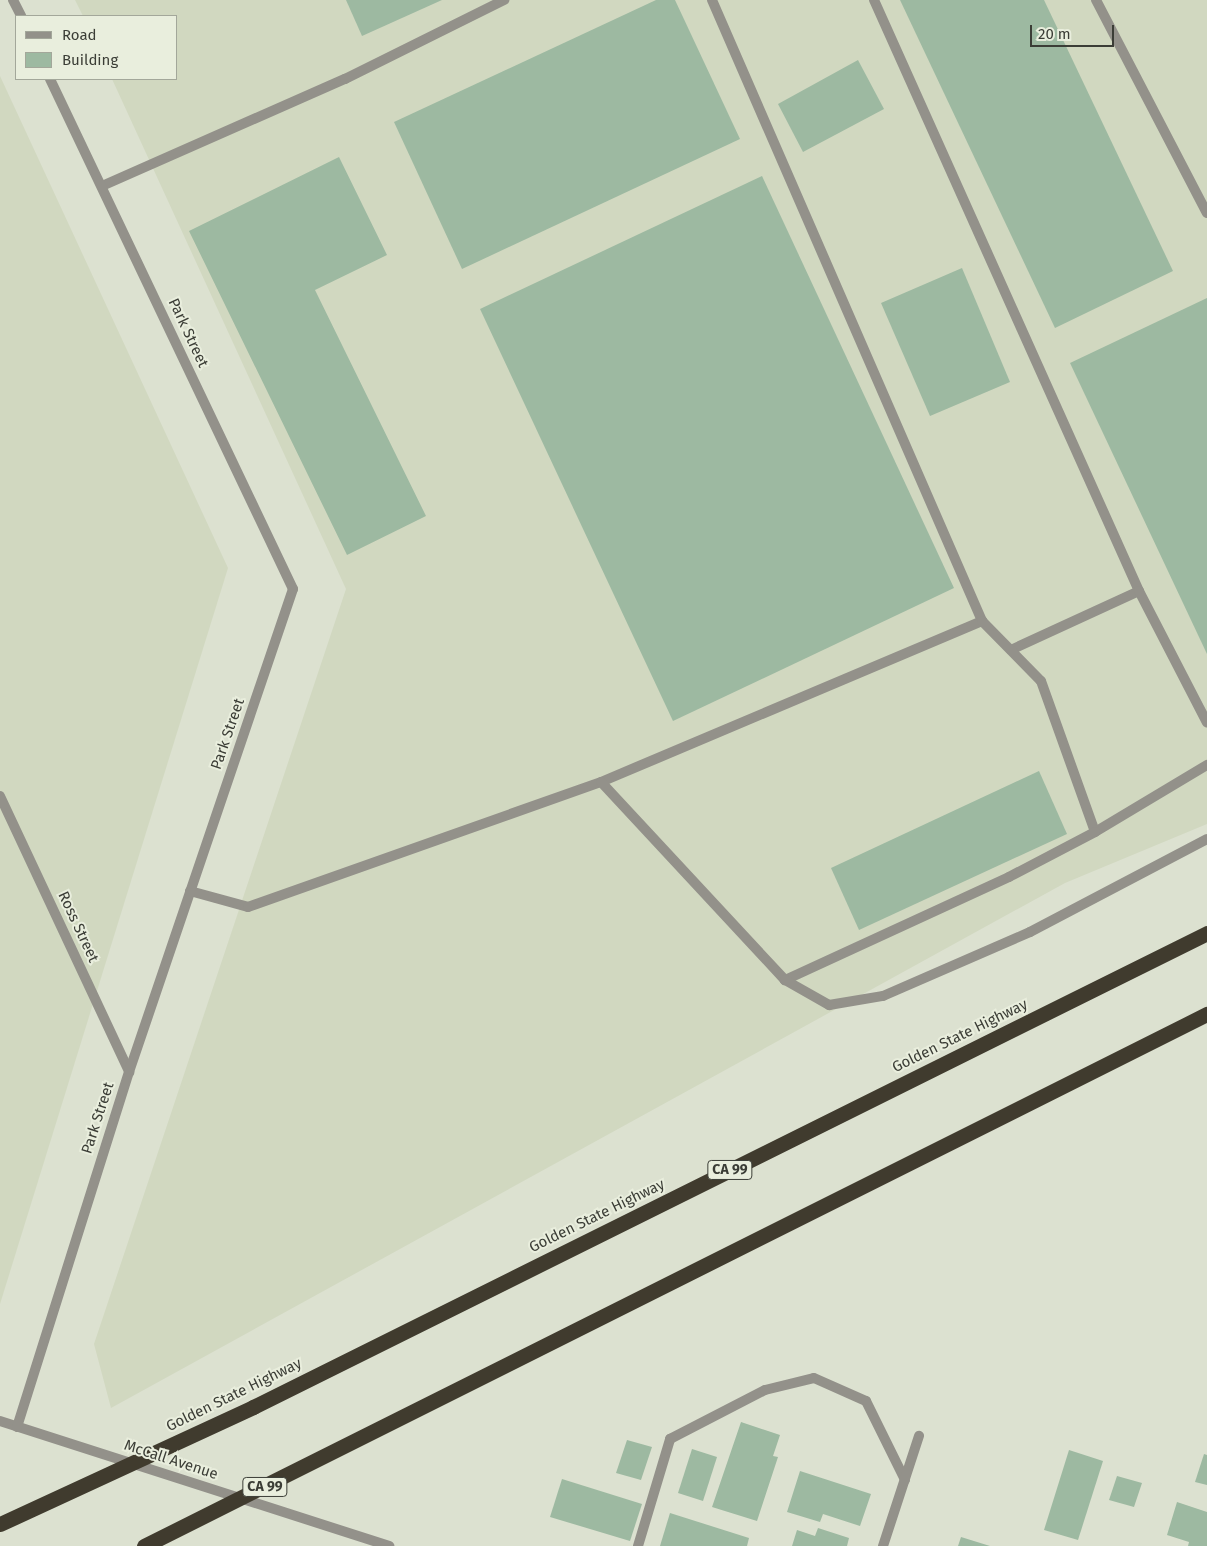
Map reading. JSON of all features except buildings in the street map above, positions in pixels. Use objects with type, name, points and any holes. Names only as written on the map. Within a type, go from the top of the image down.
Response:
[{"type":"highway","name":"Golden State Highway","points":[[0,1524],[252,1407],[1207,933]]},
{"type":"highway","name":"CA 99","points":[[144,1546],[386,1429],[1207,1014]]},
{"type":"street","points":[[13,0],[20,15]]},
{"type":"street","points":[[102,186],[345,79],[504,0]]},
{"type":"street","points":[[712,0],[982,621],[1041,681],[1094,832]]},
{"type":"street","points":[[874,0],[1139,591],[1207,723]]},
{"type":"street","points":[[1096,0],[1207,213]]},
{"type":"street","name":"Park Street","points":[[17,1427],[129,1072],[293,589],[50,80]]},
{"type":"street","points":[[1012,650],[1139,591]]},
{"type":"street","points":[[190,891],[248,907],[601,782],[982,621]]},
{"type":"street","points":[[785,980],[1009,878],[1094,832],[1207,765]]},
{"type":"street","points":[[601,782],[785,980],[829,1005],[883,996],[1030,932],[1207,839]]},
{"type":"street","name":"Ross Street","points":[[0,796],[129,1072]]},
{"type":"street","points":[[638,1546],[670,1439],[765,1390],[814,1378],[866,1401],[905,1480]]},
{"type":"street","name":"McCall Avenue","points":[[0,1421],[389,1546]]},
{"type":"street","points":[[883,1546],[919,1436]]},
{"type":"shaded area","points":[[75,0],[1207,0],[1207,824],[1065,883],[111,1408],[94,1344],[346,589],[112,80],[178,80],[178,15],[82,15]]},
{"type":"shaded area","points":[[0,76],[228,568],[0,1304]]}]
